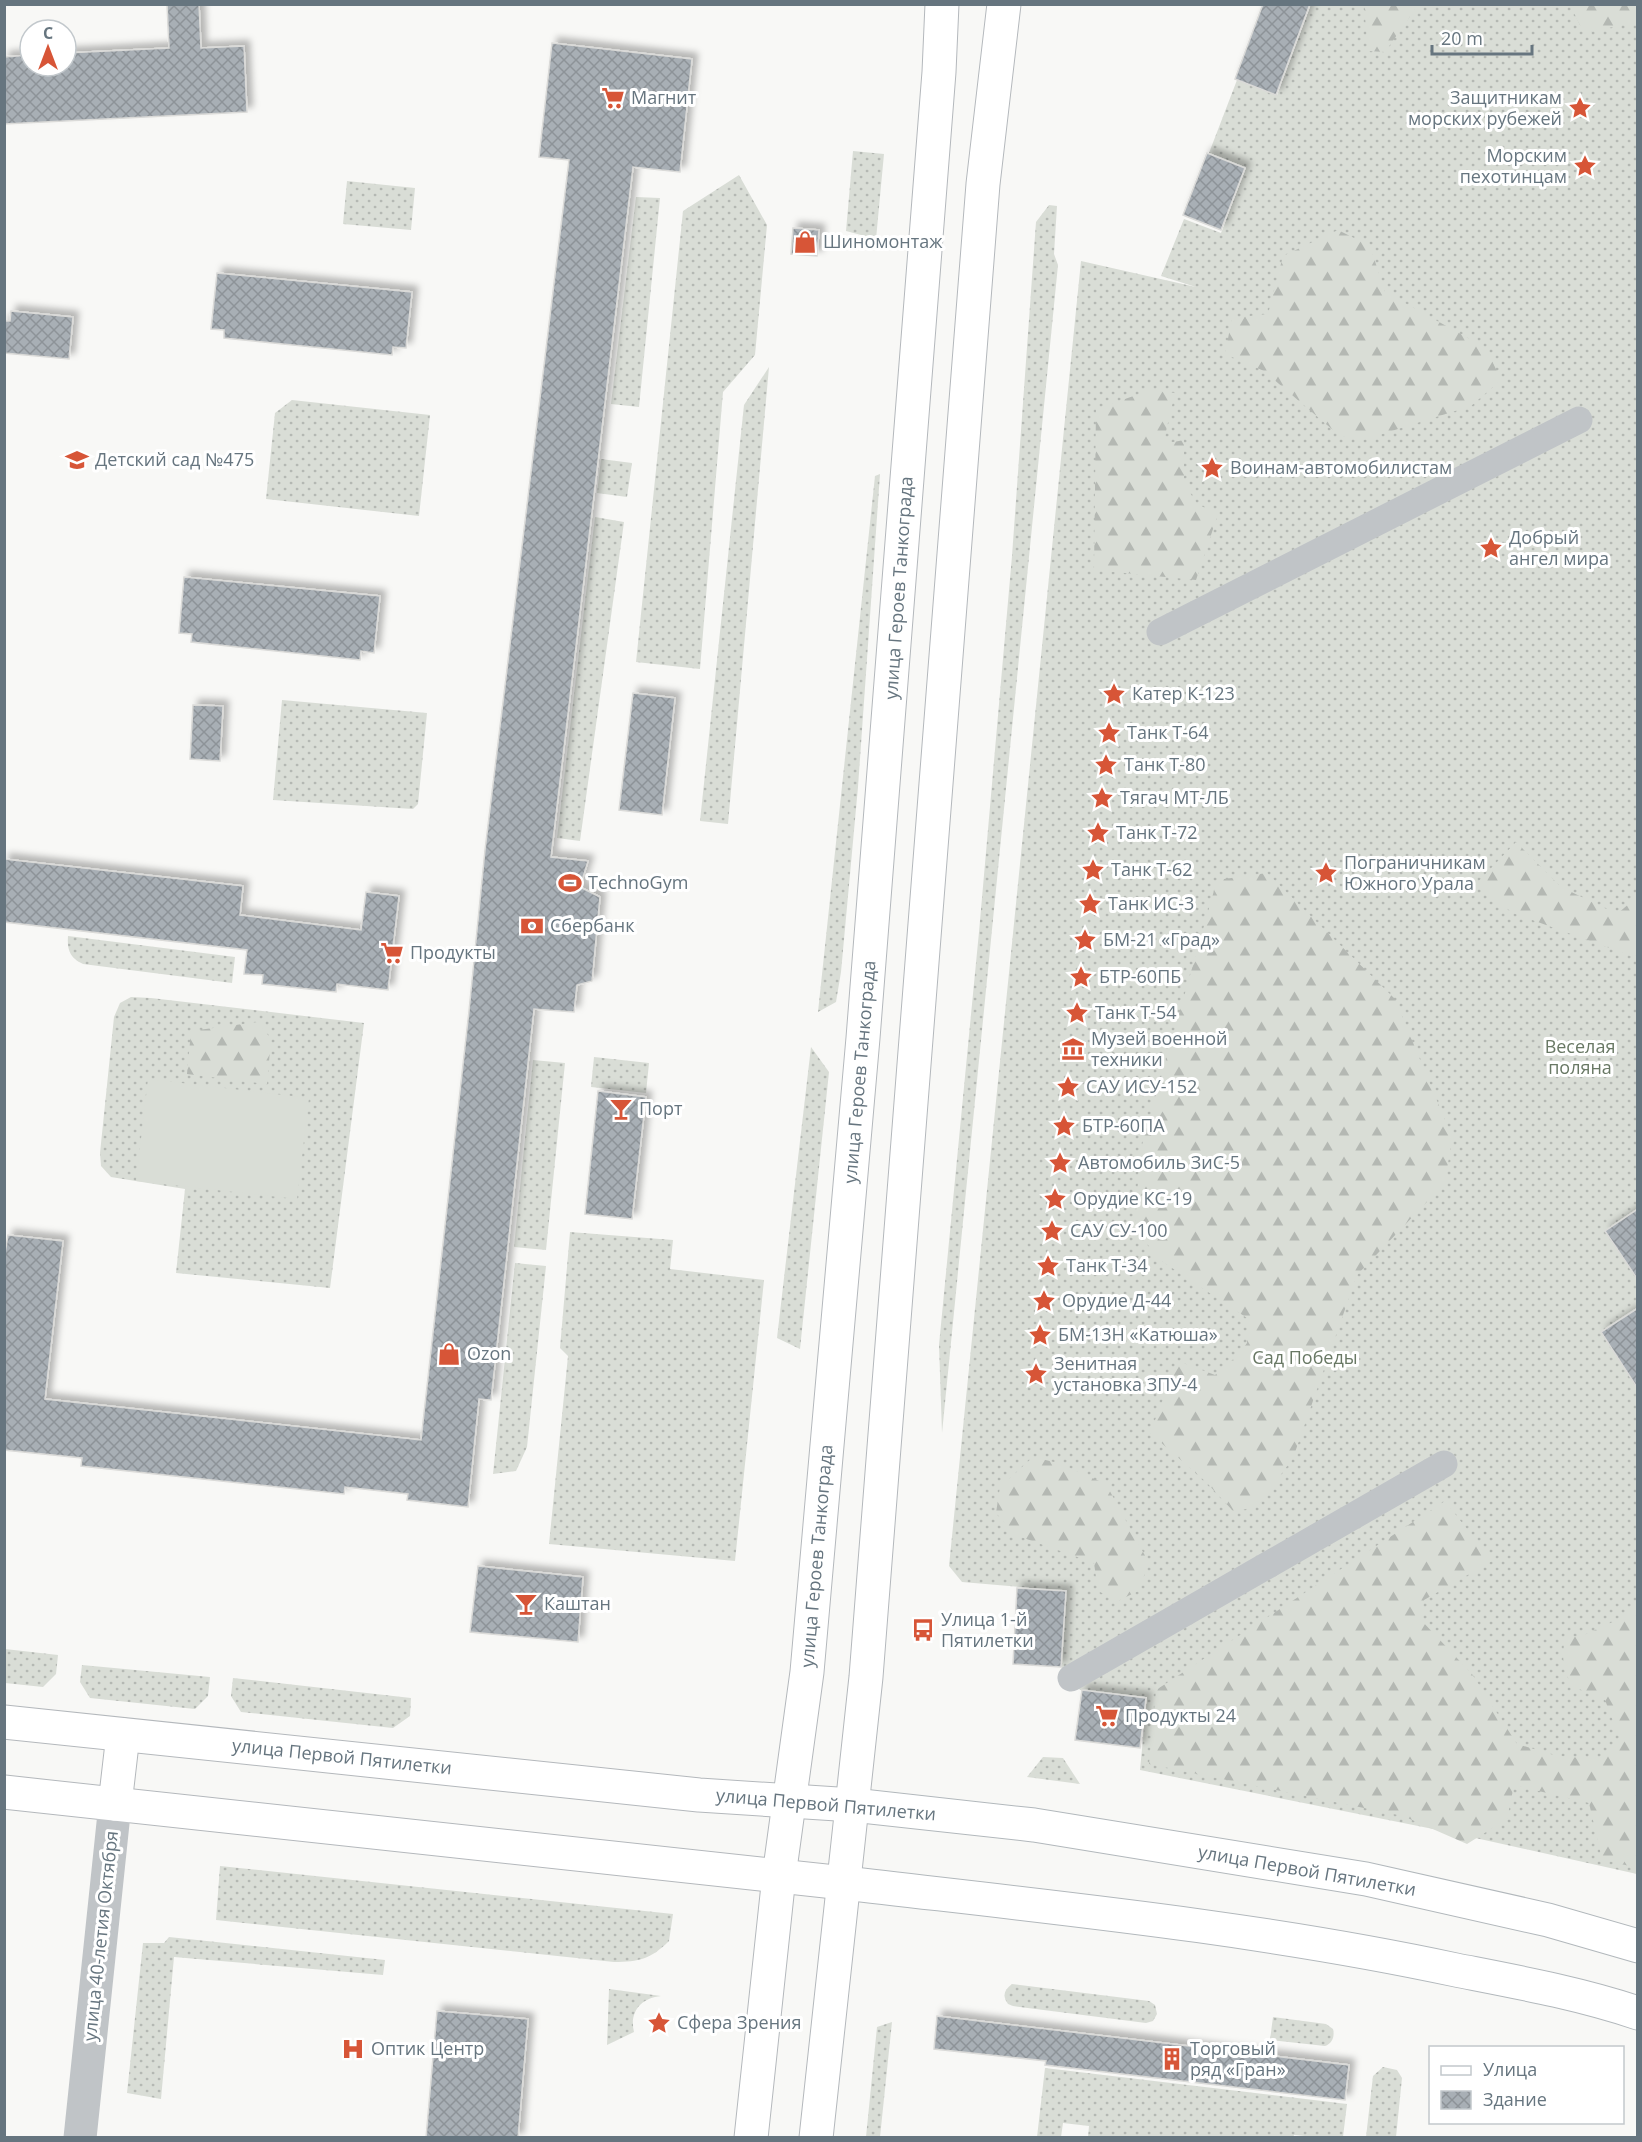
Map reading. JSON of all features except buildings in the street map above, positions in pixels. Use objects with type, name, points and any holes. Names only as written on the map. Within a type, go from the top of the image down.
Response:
[{"type":"main road","name":"улица Героев Танкограда","points":[[751,2138],[789,1800],[807,1672],[863,1038],[936,108],[942,4]]},
{"type":"main road","points":[[816,2138],[866,1677],[983,184],[999,7]]},
{"type":"main road","name":"улица Первой Пятилетки","points":[[4,1722],[699,1795],[853,1805],[1034,1825],[1366,1879],[1548,1920],[1638,1946]]},
{"type":"main road","name":"улица 40-летия Октября","points":[[116,1804],[123,1735]]},
{"type":"main road","points":[[4,1792],[844,1883],[1226,1930],[1388,1955],[1594,1999],[1638,2013]]},
{"type":"street","points":[[1160,632],[1580,420]]},
{"type":"street","points":[[1071,1678],[1444,1464]]},
{"type":"street","name":"улица 40-летия Октября","points":[[80,2138],[116,1804]]},
{"type":"green space","points":[[1364,4],[1418,5],[1385,52],[1368,51]]},
{"type":"green space","name":"Сад Победы","points":[[1311,5],[1637,5],[1637,1874],[1453,1833],[1140,1770],[1147,1697],[1080,1690],[1061,1667],[1066,1591],[962,1582],[949,1566],[1081,261],[1196,287],[1161,276],[1184,219],[1221,233],[1246,168],[1209,153],[1237,80],[1277,95]]},
{"type":"green space","points":[[1570,5],[1635,5],[1637,22],[1584,33]]},
{"type":"green space","points":[[853,151],[884,154],[876,239],[846,231]]},
{"type":"green space","points":[[739,175],[767,225],[755,355],[723,392],[700,669],[636,662],[683,211]]},
{"type":"green space","points":[[347,181],[415,188],[411,230],[343,224]]},
{"type":"green space","points":[[636,197],[660,198],[639,407],[611,404]]},
{"type":"green space","points":[[1049,205],[1057,206],[1054,254],[1058,265],[942,1433],[939,1345],[1012,556],[1036,222]]},
{"type":"green space","points":[[1338,230],[1370,246],[1385,292],[1486,348],[1501,380],[1471,406],[1363,440],[1340,436],[1264,371],[1225,354],[1232,318],[1268,314],[1283,256]]},
{"type":"green space","points":[[769,367],[728,824],[700,821],[744,405]]},
{"type":"green space","points":[[1151,390],[1175,393],[1163,444],[1184,440],[1184,483],[1197,504],[1218,514],[1196,580],[1094,570],[1096,409]]},
{"type":"green space","points":[[292,400],[430,415],[419,516],[266,499],[275,413]]},
{"type":"green space","points":[[601,459],[632,463],[627,497],[597,493]]},
{"type":"green space","points":[[880,474],[858,787],[841,972],[836,1002],[818,1012],[875,476]]},
{"type":"green space","points":[[595,517],[624,522],[580,841],[557,838]]},
{"type":"green space","points":[[282,700],[427,713],[418,804],[413,809],[273,800]]},
{"type":"green space","points":[[1516,842],[1561,887],[1617,914],[1637,897],[1637,958],[1513,913],[1475,885]]},
{"type":"green space","points":[[1267,873],[1395,999],[1452,1137],[1445,1183],[1357,1275],[1293,1458],[1258,1506],[1234,1512],[1206,1482],[1150,1433],[1178,1361],[1215,1375],[1238,1355],[1247,1343],[1247,1318],[1157,1258],[1135,1226],[1140,1152],[1217,880]]},
{"type":"green space","points":[[68,936],[235,957],[232,983],[83,964],[70,953]]},
{"type":"green space","points":[[131,997],[364,1023],[330,1288],[176,1273],[185,1189],[111,1177],[101,1166],[100,1153],[114,1017],[120,1003]]},
{"type":"green space","points":[[258,1022],[271,1039],[267,1084],[187,1074],[191,1031]]},
{"type":"green space","points":[[811,1047],[829,1072],[800,1349],[777,1338]]},
{"type":"green space","points":[[594,1057],[649,1063],[646,1093],[591,1087]]},
{"type":"green space","points":[[533,1060],[565,1063],[546,1250],[514,1247]]},
{"type":"green space","points":[[148,1079],[309,1098],[297,1199],[136,1181]]},
{"type":"green space","points":[[570,1232],[673,1240],[670,1269],[764,1280],[735,1561],[549,1544],[568,1356],[560,1348]]},
{"type":"green space","points":[[515,1263],[546,1266],[527,1447],[516,1471],[493,1474]]},
{"type":"green space","points":[[1033,1457],[1058,1463],[1106,1484],[1149,1563],[1138,1591],[1118,1601],[1098,1591],[1094,1563],[1015,1535],[996,1513],[1000,1487]]},
{"type":"green space","points":[[1445,1501],[1492,1561],[1424,1600],[1421,1620],[1472,1674],[1517,1744],[1557,1756],[1597,1759],[1620,1739],[1605,1700],[1572,1686],[1563,1667],[1564,1639],[1584,1635],[1630,1614],[1637,1602],[1637,1868],[1602,1859],[1589,1803],[1514,1785],[1507,1819],[1467,1844],[1403,1816],[1149,1764],[1156,1690]]},
{"type":"green space","points":[[5,1649],[58,1655],[56,1674],[43,1687],[5,1683]]},
{"type":"green space","points":[[82,1665],[210,1677],[208,1696],[195,1709],[90,1698],[80,1682]]},
{"type":"green space","points":[[233,1678],[411,1698],[410,1716],[393,1728],[241,1712],[231,1696]]},
{"type":"green space","points":[[1043,1757],[1063,1758],[1080,1784],[1027,1777]]},
{"type":"green space","points":[[220,1866],[673,1914],[669,1941],[656,1952],[644,1958],[614,1962],[216,1920]]},
{"type":"green space","points":[[169,1937],[385,1960],[383,1975],[174,1957],[161,2099],[127,2093],[143,1943],[164,1943]]},
{"type":"green space","points":[[1012,1984],[1149,2001],[1155,2005],[1157,2014],[1153,2021],[1146,2023],[1013,2006],[1008,2004],[1005,1996]]},
{"type":"green space","points":[[609,1989],[661,1996],[654,1997],[638,2007],[633,2018],[634,2032],[607,2045]]},
{"type":"green space","points":[[1273,2017],[1326,2024],[1333,2029],[1333,2037],[1325,2046],[1270,2040]]},
{"type":"green space","points":[[892,2022],[880,2137],[866,2137],[877,2027]]},
{"type":"green space","points":[[1383,2067],[1397,2070],[1402,2078],[1396,2137],[1366,2137],[1373,2076]]},
{"type":"green space","points":[[1045,2068],[1347,2104],[1343,2137],[1294,2135],[1293,2138],[1088,2137],[1089,2126],[1063,2123],[1061,2137],[1037,2137]]},
{"type":"place","name":"Магнит","points":[[613,98]]},
{"type":"place","name":"Защитникам морских рубежей","points":[[1580,108]]},
{"type":"place","name":"Морским пехотинцам","points":[[1585,166]]},
{"type":"place","name":"Шиномонтаж","points":[[805,242]]},
{"type":"place","name":"Детский сад №475","points":[[77,460]]},
{"type":"place","name":"Воинам-автомобилистам","points":[[1212,468]]},
{"type":"place","name":"Добрый ангел мира","points":[[1491,548]]},
{"type":"place","name":"Катер К-123","points":[[1114,694]]},
{"type":"place","name":"Танк Т-64","points":[[1109,733]]},
{"type":"place","name":"Танк Т-80","points":[[1106,765]]},
{"type":"place","name":"Тягач МТ-ЛБ","points":[[1102,798]]},
{"type":"place","name":"Танк Т-72","points":[[1098,833]]},
{"type":"place","name":"Танк Т-62","points":[[1093,870]]},
{"type":"place","name":"Пограничникам Южного Урала","points":[[1326,873]]},
{"type":"place","name":"TechnoGym","points":[[570,883]]},
{"type":"place","name":"Танк ИС-3","points":[[1090,904]]},
{"type":"place","name":"Сбербанк","points":[[532,926]]},
{"type":"place","name":"БМ-21 «Град»","points":[[1085,940]]},
{"type":"place","name":"Продукты","points":[[392,953]]},
{"type":"place","name":"БТР-60ПБ","points":[[1081,977]]},
{"type":"place","name":"Танк Т-54","points":[[1077,1013]]},
{"type":"place","name":"Музей военной техники","points":[[1073,1049]]},
{"type":"place","name":"САУ ИСУ-152","points":[[1068,1087]]},
{"type":"place","name":"Порт","points":[[621,1109]]},
{"type":"place","name":"БТР-60ПА","points":[[1064,1126]]},
{"type":"place","name":"Автомобиль ЗиС-5","points":[[1060,1163]]},
{"type":"place","name":"Орудие КС-19","points":[[1055,1199]]},
{"type":"place","name":"САУ СУ-100","points":[[1052,1231]]},
{"type":"place","name":"Танк Т-34","points":[[1048,1266]]},
{"type":"place","name":"Орудие Д-44","points":[[1044,1301]]},
{"type":"place","name":"БМ-13Н «Катюша»","points":[[1040,1335]]},
{"type":"place","name":"Ozon","points":[[449,1354]]},
{"type":"place","name":"Зенитная установка ЗПУ-4","points":[[1036,1374]]},
{"type":"place","name":"Каштан","points":[[526,1604]]},
{"type":"place","name":"Улица 1-й Пятилетки","points":[[923,1630]]},
{"type":"place","name":"Продукты 24","points":[[1107,1716]]},
{"type":"place","name":"Сфера Зрения","points":[[659,2023]]},
{"type":"place","name":"Оптик Центр","points":[[353,2049]]},
{"type":"place","name":"Торговый ряд «Гран»","points":[[1172,2059]]},
{"type":"park label","name":"Веселая поляна","points":[[1580,1057]]}]
